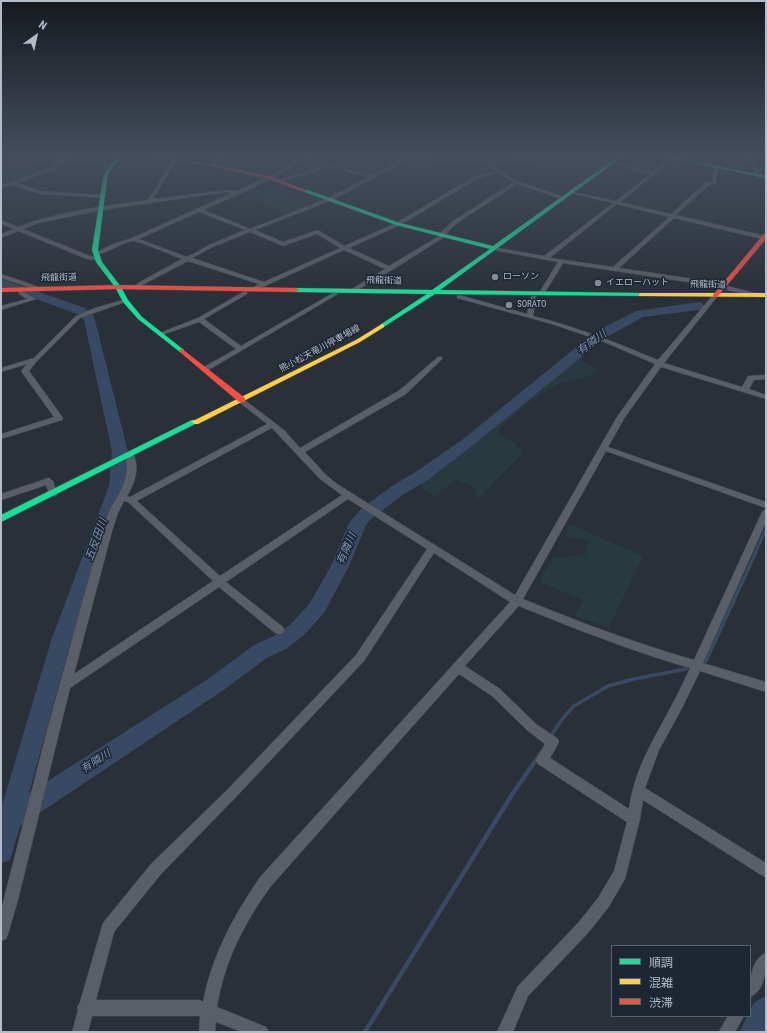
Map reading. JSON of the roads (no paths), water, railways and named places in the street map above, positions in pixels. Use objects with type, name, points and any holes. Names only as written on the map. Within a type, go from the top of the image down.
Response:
[{"type":"main road","points":[[103,203],[95,250],[97,257],[126,301],[140,318],[242,400]]},
{"type":"main road","points":[[341,203],[398,224],[494,248]]},
{"type":"main road","name":"熊小松天竜川停車場線","points":[[1,519],[358,341],[429,294],[557,203]]},
{"type":"main road","points":[[713,298],[765,237]]},
{"type":"main road","name":"飛龍街道","points":[[119,290],[137,288],[354,290],[459,297],[538,295]]},
{"type":"main road","name":"飛龍街道","points":[[1,290],[119,290],[245,293],[713,298],[764,297]]},
{"type":"main road","name":"飛龍街道","points":[[1,295],[42,290]]},
{"type":"street","points":[[1,236],[56,217],[102,208],[140,203]]},
{"type":"street","points":[[1,222],[89,258],[97,257],[115,245],[134,239],[215,203]]},
{"type":"street","points":[[137,288],[140,284],[213,245],[319,203]]},
{"type":"street","points":[[254,290],[264,284],[398,224],[432,203]]},
{"type":"street","points":[[354,290],[390,269],[442,235],[455,222],[484,203]]},
{"type":"street","points":[[546,258],[615,203]]},
{"type":"street","points":[[622,203],[765,237]]},
{"type":"street","points":[[614,270],[687,203]]},
{"type":"street","points":[[200,210],[283,244],[318,232],[344,248],[390,269]]},
{"type":"street","points":[[134,239],[188,259],[264,284]]},
{"type":"street","points":[[494,248],[614,270],[724,286],[764,297]]},
{"type":"street","points":[[530,317],[538,295],[562,261]]},
{"type":"street","points":[[1,276],[42,290]]},
{"type":"street","points":[[1,308],[33,299],[21,293]]},
{"type":"street","points":[[160,334],[200,319],[245,293]]},
{"type":"street","points":[[204,370],[335,294]]},
{"type":"street","points":[[459,297],[592,335],[659,364],[766,398]]},
{"type":"street","points":[[207,1032],[208,1010],[217,973],[228,942],[246,908],[266,881],[517,601],[621,416],[659,364],[713,298]]},
{"type":"street","points":[[1,437],[58,418],[25,371],[70,324],[92,311],[126,301]]},
{"type":"street","points":[[200,319],[241,349]]},
{"type":"street","points":[[299,452],[403,392],[440,358]]},
{"type":"street","points":[[1,370],[36,359]]},
{"type":"street","points":[[744,391],[751,378],[766,377]]},
{"type":"street","points":[[242,400],[272,425],[323,477],[348,495],[517,601],[588,630],[648,651],[766,687]]},
{"type":"street","points":[[1,934],[11,900],[31,814],[107,531],[116,508],[126,499],[272,425]]},
{"type":"street","points":[[604,448],[766,505]]},
{"type":"street","points":[[126,499],[131,481],[132,466],[128,456]]},
{"type":"street","points":[[1,497],[49,481],[53,494]]},
{"type":"street","points":[[66,684],[348,495]]},
{"type":"street","points":[[126,499],[220,582],[279,630]]},
{"type":"street","points":[[505,1032],[523,991],[583,928],[603,903],[620,874],[634,819],[638,790],[654,748],[678,705],[697,665],[766,512]]},
{"type":"street","points":[[80,1032],[85,1008],[108,928],[112,922],[156,869],[248,777],[360,658],[432,548]]},
{"type":"street","points":[[457,667],[482,682],[500,696],[548,739],[542,760],[634,819]]},
{"type":"street","points":[[638,790],[766,871]]},
{"type":"street","points":[[751,988],[766,960]]},
{"type":"street","points":[[85,1008],[200,1008],[261,1032]]},
{"type":"street","points":[[727,1032],[735,1017]]},
{"type":"waterway","name":"五反田川","points":[[1,282],[81,311],[90,319],[120,452],[117,486],[61,641],[10,819]]},
{"type":"waterway","name":"有隣川","points":[[10,819],[218,683],[261,651],[279,643],[297,630],[317,608],[340,566],[358,523],[366,514],[398,490],[420,477],[467,443],[600,335],[640,314],[698,306]]},
{"type":"waterway","points":[[755,553],[766,529]]},
{"type":"waterway","points":[[706,661],[756,552]]},
{"type":"waterway","points":[[550,737],[563,718],[574,706],[608,686],[634,679],[686,669]]},
{"type":"waterway","points":[[533,764],[541,752]]},
{"type":"waterway","points":[[365,1032],[513,793],[534,763]]},
{"type":"waterway","name":"五反田川","points":[[1,851],[10,819]]},
{"type":"waterway","points":[[754,1032],[766,1010]]},
{"type":"place","name":"ローソン","points":[[495,277]]},
{"type":"place","name":"イエローハット","points":[[598,283]]},
{"type":"place","name":"SORATO","points":[[509,305]]}]
